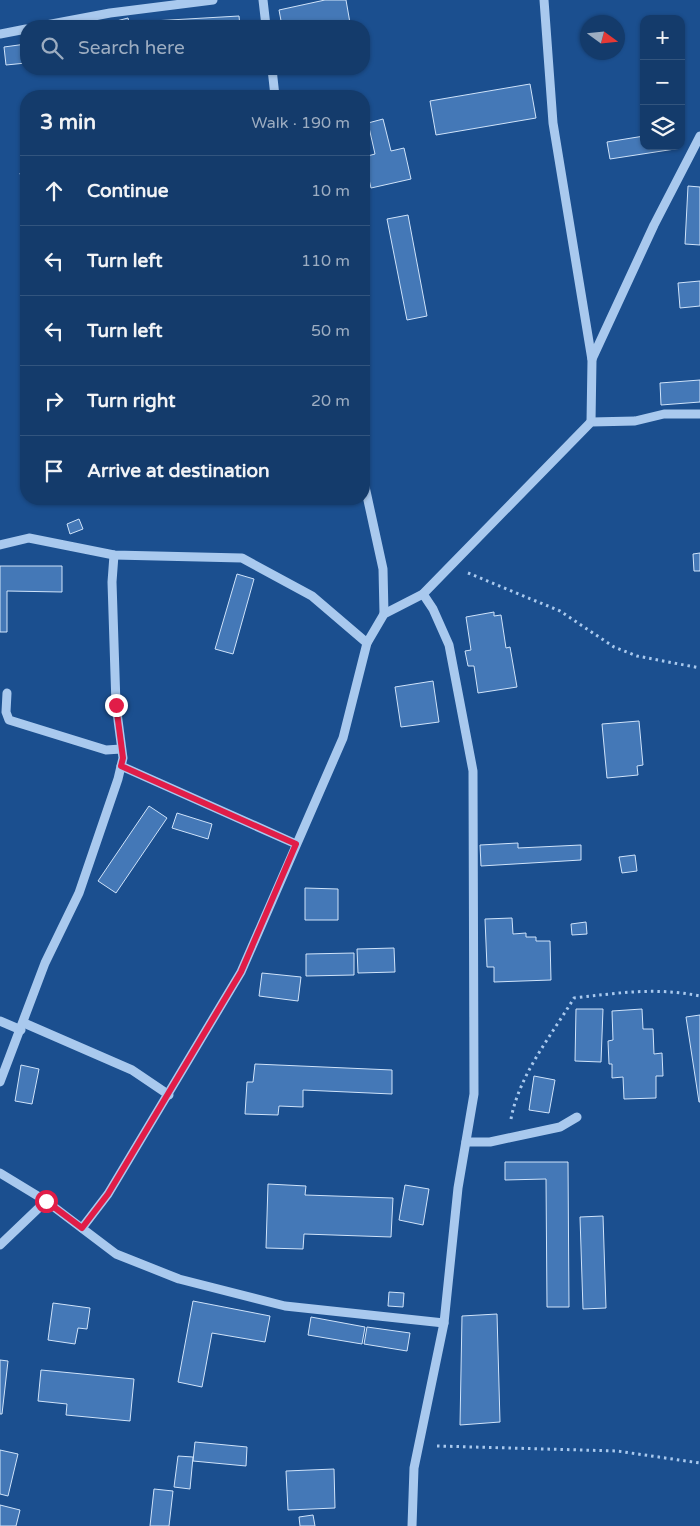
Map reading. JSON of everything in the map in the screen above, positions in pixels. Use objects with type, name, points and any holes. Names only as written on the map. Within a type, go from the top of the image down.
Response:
[{"type":"street","points":[[76,20],[213,0]]},
{"type":"street","points":[[263,0],[265,20]]},
{"type":"street","points":[[384,614],[423,594],[450,564],[591,422],[592,360],[553,123],[544,0]]},
{"type":"street","points":[[0,34],[20,30]]},
{"type":"street","points":[[273,75],[274,90]]},
{"type":"street","points":[[592,360],[654,225],[700,136]]},
{"type":"street","points":[[591,422],[635,422],[664,414],[700,414]]},
{"type":"street","points":[[82,1228],[108,1194],[241,972],[343,738],[367,643],[384,614],[383,570],[369,505]]},
{"type":"street","points":[[0,545],[29,538],[114,555],[242,558],[312,596],[367,643]]},
{"type":"street","points":[[0,1082],[45,963],[79,892],[121,766],[122,749],[116,705],[112,582],[114,555]]},
{"type":"street","points":[[412,1526],[414,1468],[444,1323],[458,1188],[474,1094],[473,771],[449,645],[434,609],[423,594]]},
{"type":"street","points":[[7,693],[6,712],[9,720],[106,750],[122,749]]},
{"type":"street","points":[[121,766],[296,844]]},
{"type":"street","points":[[0,1021],[22,1027],[132,1070],[169,1095]]},
{"type":"street","points":[[466,1142],[490,1142],[560,1127],[577,1117]]},
{"type":"street","points":[[0,1173],[46,1201],[116,1254],[179,1279],[285,1306],[444,1323]]},
{"type":"street","points":[[0,1246],[46,1201]]},
{"type":"path","points":[[450,564],[560,611],[614,647],[637,656],[700,668]]},
{"type":"path","points":[[508,1138],[515,1099],[534,1061],[574,998],[628,992],[672,990],[700,996]]},
{"type":"path","points":[[419,1445],[617,1451],[700,1463]]},
{"type":"building","points":[[325,0],[346,0],[349,20],[281,20],[279,10]]},
{"type":"building","points":[[239,16],[239,20],[170,20]]},
{"type":"building","points":[[20,45],[20,64],[6,65],[4,47]]},
{"type":"building","points":[[530,84],[536,118],[436,135],[430,101]]},
{"type":"building","points":[[383,119],[391,151],[404,148],[411,179],[371,188],[370,155],[375,154],[370,122]]},
{"type":"building","points":[[640,137],[640,150],[668,150],[610,159],[607,142]]},
{"type":"building","points":[[688,186],[700,187],[700,245],[685,244]]},
{"type":"building","points":[[408,215],[427,316],[407,320],[387,219]]},
{"type":"building","points":[[700,281],[700,306],[680,308],[678,283]]},
{"type":"building","points":[[700,380],[700,402],[661,405],[660,383]]},
{"type":"building","points":[[79,519],[83,529],[70,534],[67,524]]},
{"type":"building","points":[[700,553],[700,571],[694,571],[693,554]]},
{"type":"building","points":[[0,566],[62,566],[62,592],[7,591],[7,632],[0,632]]},
{"type":"building","points":[[237,574],[254,579],[233,654],[215,649]]},
{"type":"building","points":[[494,612],[494,616],[501,615],[506,648],[510,647],[517,687],[478,693],[474,666],[468,666],[465,651],[471,650],[466,617]]},
{"type":"building","points":[[433,681],[439,722],[401,727],[395,687]]},
{"type":"building","points":[[639,721],[643,765],[637,766],[638,775],[607,778],[602,724]]},
{"type":"building","points":[[149,806],[167,818],[116,893],[98,881]]},
{"type":"building","points":[[177,813],[212,824],[208,839],[172,828]]},
{"type":"building","points":[[518,843],[518,848],[581,845],[581,860],[481,866],[480,845]]},
{"type":"building","points":[[635,855],[637,871],[622,873],[619,857]]},
{"type":"building","points":[[305,888],[338,889],[338,920],[305,920]]},
{"type":"building","points":[[512,918],[513,934],[526,933],[526,937],[536,937],[536,941],[550,941],[551,980],[494,982],[494,967],[487,967],[485,919]]},
{"type":"building","points":[[586,922],[587,934],[572,935],[571,924]]},
{"type":"building","points":[[394,948],[395,972],[358,973],[357,949]]},
{"type":"building","points":[[354,953],[354,975],[306,976],[306,954]]},
{"type":"building","points":[[262,973],[301,977],[298,1001],[259,996]]},
{"type":"building","points":[[576,1009],[603,1009],[601,1062],[575,1061]]},
{"type":"building","points":[[642,1009],[643,1029],[653,1029],[654,1054],[662,1053],[663,1076],[656,1076],[656,1098],[624,1099],[623,1077],[612,1078],[612,1064],[609,1064],[608,1041],[613,1040],[612,1011]]},
{"type":"building","points":[[700,1015],[700,1102],[699,1102],[686,1017]]},
{"type":"building","points":[[255,1064],[392,1070],[392,1094],[303,1090],[303,1107],[279,1106],[278,1115],[245,1114],[247,1082],[253,1082]]},
{"type":"building","points":[[21,1065],[39,1069],[32,1104],[15,1101]]},
{"type":"building","points":[[534,1076],[555,1080],[549,1113],[529,1110]]},
{"type":"building","points":[[505,1162],[568,1162],[569,1307],[547,1307],[546,1179],[505,1180]]},
{"type":"building","points":[[268,1184],[306,1186],[305,1195],[393,1198],[391,1237],[304,1234],[303,1249],[266,1248]]},
{"type":"building","points":[[405,1185],[429,1189],[423,1225],[399,1220]]},
{"type":"building","points":[[603,1216],[606,1308],[583,1309],[580,1217]]},
{"type":"building","points":[[389,1292],[404,1293],[403,1307],[388,1306]]},
{"type":"building","points":[[193,1301],[270,1316],[265,1342],[212,1333],[202,1387],[178,1382]]},
{"type":"building","points":[[53,1303],[90,1308],[87,1329],[78,1328],[75,1344],[48,1340]]},
{"type":"building","points":[[497,1314],[500,1422],[460,1425],[462,1316]]},
{"type":"building","points":[[311,1317],[365,1327],[362,1344],[308,1335]]},
{"type":"building","points":[[367,1327],[410,1333],[407,1351],[364,1344]]},
{"type":"building","points":[[0,1360],[8,1361],[2,1414],[0,1414]]},
{"type":"building","points":[[41,1370],[134,1379],[130,1421],[66,1415],[67,1404],[38,1401]]},
{"type":"building","points":[[195,1442],[247,1447],[246,1466],[193,1461]]},
{"type":"building","points":[[0,1450],[18,1454],[8,1496],[0,1494]]},
{"type":"building","points":[[178,1456],[193,1457],[190,1489],[174,1487]]},
{"type":"building","points":[[334,1469],[335,1508],[288,1510],[286,1471]]},
{"type":"building","points":[[154,1489],[173,1491],[169,1526],[150,1526]]},
{"type":"building","points":[[0,1505],[20,1510],[16,1526],[0,1526]]},
{"type":"building","points":[[313,1515],[315,1526],[300,1526],[299,1517]]},
{"type":"route","points":[[46,1201],[82,1228],[108,1194],[241,972],[296,844],[251,822],[121,766],[123,758],[116,705]]}]
